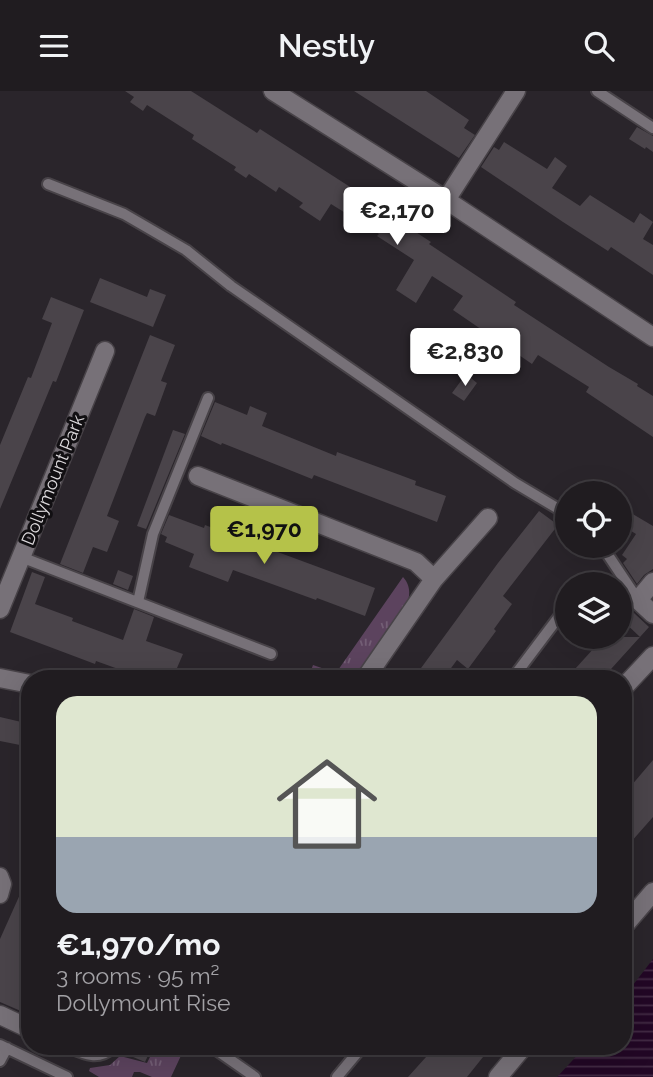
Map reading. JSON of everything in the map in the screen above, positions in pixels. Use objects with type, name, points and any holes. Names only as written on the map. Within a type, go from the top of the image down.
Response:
[{"type":"street","points":[[273,91],[446,200],[653,337]]},
{"type":"street","points":[[446,200],[516,91]]},
{"type":"street","name":"Dollymount Park","points":[[0,609],[105,351]]},
{"type":"street","points":[[198,476],[416,562],[434,579]]},
{"type":"street","points":[[371,670],[434,579],[488,518]]},
{"type":"street","points":[[653,582],[638,600],[653,614]]},
{"type":"street","points":[[632,678],[653,656]]},
{"type":"street","points":[[0,678],[21,682]]},
{"type":"street","points":[[0,876],[3,884],[0,895]]},
{"type":"street","points":[[632,916],[653,892]]},
{"type":"street","points":[[0,1014],[21,1024]]},
{"type":"street","points":[[498,1077],[516,1055]]},
{"type":"lane","points":[[597,91],[653,128]]},
{"type":"lane","points":[[48,184],[124,214],[186,250],[231,286],[515,483],[555,507]]},
{"type":"lane","points":[[138,602],[153,534],[208,398]]},
{"type":"lane","points":[[22,557],[271,654]]},
{"type":"lane","points":[[610,558],[638,600]]},
{"type":"lane","points":[[519,670],[555,622]]},
{"type":"lane","points":[[0,1061],[3,1047],[67,1077]]},
{"type":"lane","points":[[223,1055],[255,1077]]},
{"type":"lane","points":[[337,1077],[355,1055]]},
{"type":"green space","points":[[403,577],[409,591],[407,605],[360,670],[338,670]]},
{"type":"green space","points":[[313,665],[327,670],[311,670]]},
{"type":"green space","points":[[151,1055],[181,1055],[171,1077],[152,1077],[134,1072],[132,1077],[99,1077],[89,1071],[90,1068],[110,1065],[120,1056],[147,1063]]},
{"type":"shaded area","points":[[653,959],[653,1077],[557,1077],[578,1055],[632,1055],[632,986]]},
{"type":"building","points":[[125,91],[191,91],[257,133],[260,129],[386,210],[385,212],[431,242],[429,244],[516,302],[514,305],[653,396],[653,437],[586,392],[589,387],[538,355],[532,364],[453,310],[463,296],[432,276],[416,303],[396,290],[414,260],[377,236],[379,234],[331,204],[320,221],[299,207],[303,203],[279,187],[276,192],[249,174],[246,178],[234,170],[236,167],[192,139],[194,135],[147,105],[143,111],[130,102],[134,97]]},
{"type":"building","points":[[354,91],[426,91],[469,120],[464,128],[475,135],[459,158]]},
{"type":"building","points":[[637,127],[653,136],[653,152],[629,139]]},
{"type":"building","points":[[504,142],[547,169],[555,157],[567,166],[552,188],[580,206],[590,195],[634,223],[640,213],[653,222],[643,239],[653,245],[653,275],[611,247],[608,251],[481,167],[494,147],[499,150]]},
{"type":"building","points":[[100,278],[147,297],[150,289],[166,295],[153,327],[90,302]]},
{"type":"building","points":[[51,297],[84,310],[56,382],[53,381],[0,509],[0,445],[28,377],[31,378],[52,323],[42,319]]},
{"type":"building","points":[[150,335],[175,345],[161,381],[167,383],[155,416],[147,413],[145,417],[107,516],[119,521],[107,552],[93,547],[83,573],[60,564]]},
{"type":"building","points":[[466,374],[477,383],[464,401],[452,393]]},
{"type":"building","points":[[215,402],[247,415],[250,406],[267,413],[262,426],[336,456],[337,452],[416,481],[415,485],[446,496],[437,522],[314,475],[312,479],[201,436]]},
{"type":"building","points":[[173,430],[185,434],[146,529],[137,526]]},
{"type":"building","points":[[539,511],[555,523],[555,529],[503,596],[512,604],[468,669],[457,660],[450,670],[420,670]]},
{"type":"building","points":[[632,514],[653,526],[653,569],[637,584],[632,572],[629,572],[623,563],[626,558],[632,558],[632,540],[636,534],[632,532]]},
{"type":"building","points":[[169,515],[204,528],[205,525],[375,588],[365,616],[233,570],[228,582],[189,567],[194,554],[165,542],[167,537],[161,534]]},
{"type":"building","points":[[118,570],[133,576],[128,590],[113,584]]},
{"type":"building","points":[[32,572],[45,577],[35,604],[123,640],[134,609],[154,617],[146,641],[183,654],[177,668],[182,670],[121,670],[96,661],[95,664],[10,632]]},
{"type":"building","points":[[632,611],[649,627],[640,637],[632,629]]},
{"type":"building","points":[[632,637],[640,637],[632,646]]},
{"type":"building","points":[[593,649],[629,649],[610,670],[576,670]]},
{"type":"building","points":[[0,717],[21,722],[21,745],[0,741]]},
{"type":"building","points":[[653,760],[653,817],[632,841],[632,785]]},
{"type":"building","points":[[21,892],[21,1011],[0,1002],[0,939]]},
{"type":"building","points":[[128,1055],[148,1055],[145,1062]]},
{"type":"building","points":[[428,1055],[485,1055],[467,1077],[408,1077]]}]
